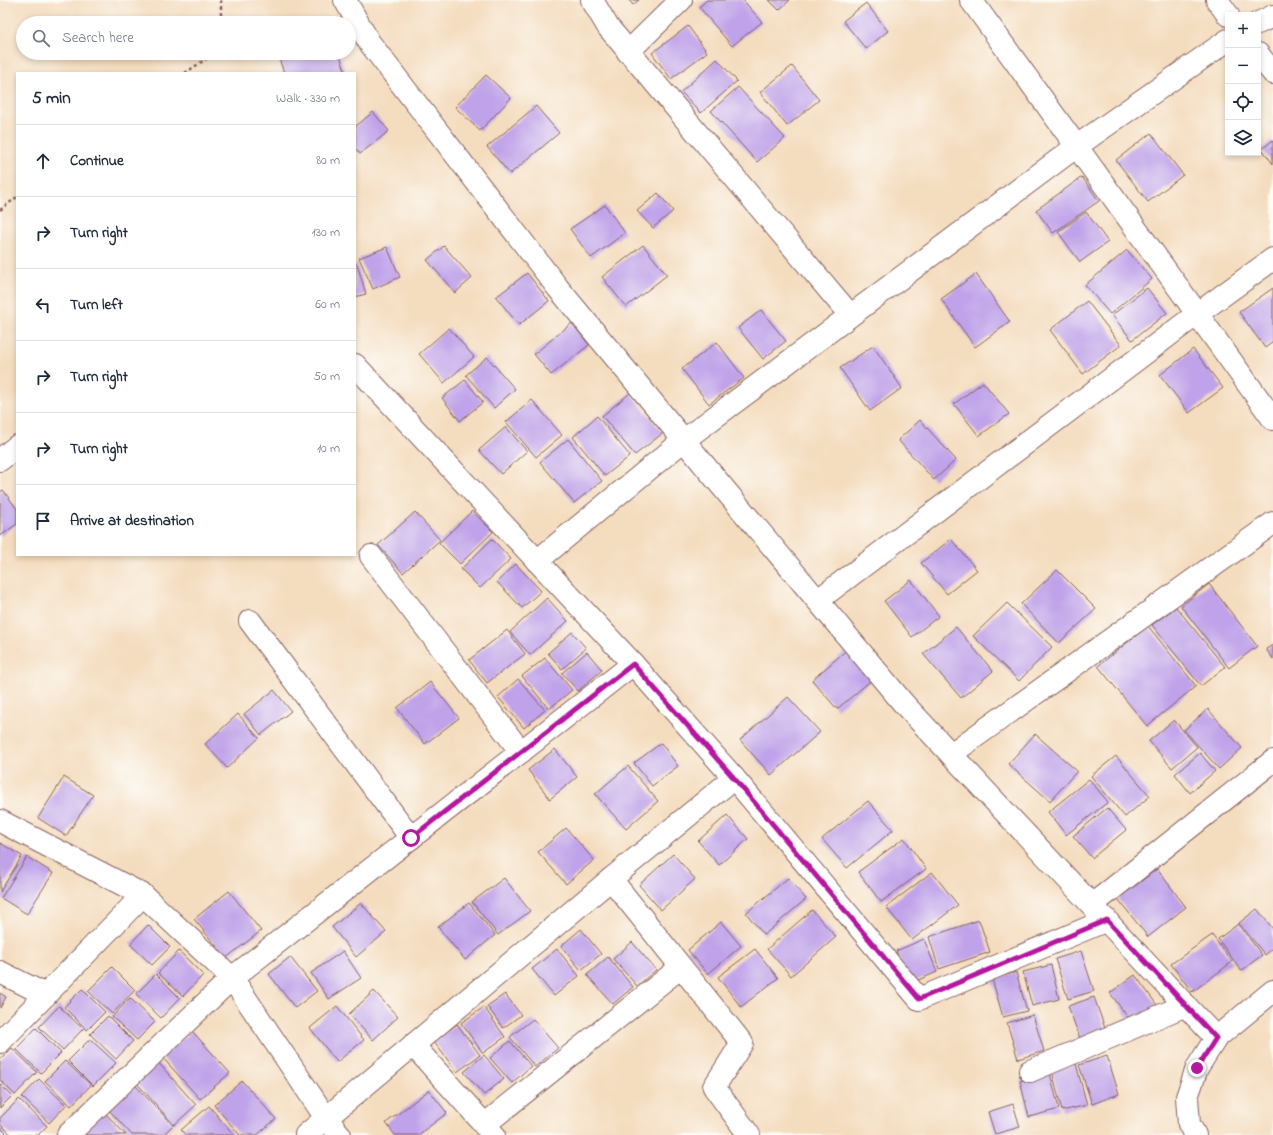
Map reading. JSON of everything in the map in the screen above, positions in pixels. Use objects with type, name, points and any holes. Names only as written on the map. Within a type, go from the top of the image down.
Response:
[{"type":"street","points":[[592,0],[608,27],[628,52],[850,316]]},
{"type":"street","points":[[628,52],[681,0]]},
{"type":"street","points":[[971,0],[1273,419]]},
{"type":"street","points":[[1217,0],[1226,12]]},
{"type":"street","points":[[348,1],[356,16]]},
{"type":"street","points":[[1261,22],[1273,16]]},
{"type":"street","points":[[356,17],[369,42],[558,288],[904,704],[1100,912],[1216,1038]]},
{"type":"street","points":[[537,561],[684,440],[1077,146],[1225,42]]},
{"type":"street","points":[[1261,58],[1273,73]]},
{"type":"street","points":[[818,600],[1197,314],[1273,259]]},
{"type":"street","points":[[356,367],[633,664],[734,778],[919,999],[1100,912],[1273,761]]},
{"type":"street","points":[[0,460],[16,447]]},
{"type":"street","points":[[951,754],[1273,523]]},
{"type":"street","points":[[371,556],[522,752]]},
{"type":"street","points":[[250,621],[411,838]]},
{"type":"street","points":[[68,1135],[232,978],[633,664]]},
{"type":"street","points":[[306,1135],[611,879],[734,778]]},
{"type":"street","points":[[0,821],[142,896],[232,978],[326,1118],[340,1135]]},
{"type":"street","points":[[611,879],[742,1043],[714,1087],[750,1135]]},
{"type":"street","points":[[0,1042],[142,896]]},
{"type":"street","points":[[413,1045],[489,1130],[681,967]]},
{"type":"street","points":[[0,972],[46,995]]},
{"type":"street","points":[[1195,1135],[1189,1124],[1187,1097],[1197,1068],[1216,1038],[1273,991]]},
{"type":"street","points":[[1030,1071],[1186,1006]]},
{"type":"path","points":[[221,0],[221,16]]},
{"type":"path","points":[[186,72],[204,60]]},
{"type":"path","points":[[0,210],[16,198]]},
{"type":"building","points":[[629,0],[639,0],[633,5]]},
{"type":"building","points":[[707,0],[743,0],[762,22],[732,46],[699,7]]},
{"type":"building","points":[[769,0],[790,0],[779,10]]},
{"type":"building","points":[[866,3],[888,31],[866,49],[843,21]]},
{"type":"building","points":[[688,26],[707,52],[671,79],[652,53]]},
{"type":"building","points":[[717,59],[737,81],[701,113],[681,92]]},
{"type":"building","points":[[279,60],[341,60],[346,72],[284,72]]},
{"type":"building","points":[[792,66],[819,100],[787,126],[760,92]]},
{"type":"building","points":[[486,75],[511,98],[480,131],[455,107]]},
{"type":"building","points":[[738,87],[785,138],[757,162],[711,111]]},
{"type":"building","points":[[536,106],[559,133],[510,174],[487,147]]},
{"type":"building","points":[[373,112],[389,131],[360,154],[356,149],[356,126]]},
{"type":"building","points":[[1151,133],[1183,175],[1148,202],[1116,160]]},
{"type":"building","points":[[1273,140],[1273,164],[1262,149]]},
{"type":"building","points":[[1082,177],[1099,201],[1053,233],[1036,210]]},
{"type":"building","points":[[658,193],[673,211],[653,228],[637,211]]},
{"type":"building","points":[[605,205],[625,233],[591,258],[570,229]]},
{"type":"building","points":[[1086,212],[1108,242],[1080,262],[1058,232]]},
{"type":"building","points":[[643,245],[667,275],[626,307],[602,277]]},
{"type":"building","points":[[444,246],[472,278],[455,293],[427,260]]},
{"type":"building","points":[[387,247],[400,277],[373,289],[359,258]]},
{"type":"building","points":[[1127,250],[1152,279],[1110,314],[1085,285]]},
{"type":"building","points":[[356,264],[357,264],[366,294],[356,297]]},
{"type":"building","points":[[527,273],[549,301],[519,325],[496,297]]},
{"type":"building","points":[[976,274],[1010,322],[975,347],[941,299]]},
{"type":"building","points":[[1147,288],[1167,313],[1132,340],[1112,315]]},
{"type":"building","points":[[1273,288],[1273,342],[1265,348],[1239,312]]},
{"type":"building","points":[[1087,301],[1121,345],[1083,374],[1050,330]]},
{"type":"building","points":[[761,310],[786,341],[763,359],[738,328]]},
{"type":"building","points":[[572,323],[589,345],[551,375],[534,354]]},
{"type":"building","points":[[449,328],[474,357],[444,383],[419,354]]},
{"type":"building","points":[[717,342],[744,378],[709,404],[682,369]]},
{"type":"building","points":[[873,346],[902,388],[870,411],[840,368]]},
{"type":"building","points":[[1193,349],[1223,388],[1189,413],[1160,375]]},
{"type":"building","points":[[487,357],[515,389],[494,408],[466,375]]},
{"type":"building","points":[[465,380],[483,402],[460,421],[442,398]]},
{"type":"building","points":[[983,382],[1009,414],[979,436],[954,404]]},
{"type":"building","points":[[630,393],[663,433],[635,455],[602,416]]},
{"type":"building","points":[[532,400],[562,435],[536,457],[506,422]]},
{"type":"building","points":[[597,416],[630,456],[605,476],[573,437]]},
{"type":"building","points":[[920,420],[956,460],[934,480],[898,440]]},
{"type":"building","points":[[506,427],[527,451],[501,474],[479,450]]},
{"type":"building","points":[[568,439],[602,481],[574,503],[540,462]]},
{"type":"building","points":[[3,490],[16,508],[16,525],[0,536],[0,492]]},
{"type":"building","points":[[472,511],[493,532],[460,564],[439,543]]},
{"type":"building","points":[[415,512],[440,540],[403,573],[378,545]]},
{"type":"building","points":[[492,539],[511,559],[480,588],[461,569]]},
{"type":"building","points":[[951,539],[977,570],[947,594],[921,563]]},
{"type":"building","points":[[516,564],[541,591],[522,608],[497,582]]},
{"type":"building","points":[[1057,570],[1096,609],[1059,643],[1021,604]]},
{"type":"building","points":[[911,580],[939,616],[912,637],[884,601]]},
{"type":"building","points":[[1209,584],[1257,646],[1229,668],[1181,606]]},
{"type":"building","points":[[547,598],[568,621],[530,655],[510,632]]},
{"type":"building","points":[[1007,603],[1052,647],[1019,681],[973,636]]},
{"type":"building","points":[[1176,607],[1225,667],[1201,686],[1152,625]]},
{"type":"building","points":[[1148,626],[1196,686],[1147,726],[1098,666]]},
{"type":"building","points":[[956,627],[993,671],[961,698],[923,654]]},
{"type":"building","points":[[507,630],[525,654],[487,683],[469,660]]},
{"type":"building","points":[[572,632],[586,648],[562,669],[548,653]]},
{"type":"building","points":[[1273,645],[1273,659],[1266,649]]},
{"type":"building","points":[[849,648],[874,678],[837,709],[812,680]]},
{"type":"building","points":[[587,652],[602,670],[578,691],[562,673]]},
{"type":"building","points":[[545,658],[572,690],[549,709],[522,676]]},
{"type":"building","points":[[518,679],[545,710],[524,728],[498,697]]},
{"type":"building","points":[[430,682],[459,718],[425,744],[397,708]]},
{"type":"building","points":[[274,690],[291,711],[261,735],[244,714]]},
{"type":"building","points":[[788,697],[820,732],[771,775],[740,740]]},
{"type":"building","points":[[1208,709],[1242,748],[1219,769],[1184,730]]},
{"type":"building","points":[[238,714],[259,738],[227,768],[205,744]]},
{"type":"building","points":[[1174,720],[1197,747],[1172,768],[1149,741]]},
{"type":"building","points":[[1035,734],[1077,771],[1050,801],[1008,764]]},
{"type":"building","points":[[661,743],[678,766],[652,786],[634,763]]},
{"type":"building","points":[[555,749],[577,777],[550,799],[528,770]]},
{"type":"building","points":[[1200,753],[1215,771],[1190,793],[1175,774]]},
{"type":"building","points":[[1116,756],[1150,796],[1125,817],[1091,776]]},
{"type":"building","points":[[628,766],[658,801],[626,829],[595,794]]},
{"type":"building","points":[[64,777],[93,795],[66,836],[38,818]]},
{"type":"building","points":[[1089,779],[1108,802],[1066,835],[1048,812]]},
{"type":"building","points":[[868,801],[893,830],[847,868],[822,839]]},
{"type":"building","points":[[1107,808],[1126,830],[1092,858],[1073,836]]},
{"type":"building","points":[[727,815],[748,839],[719,865],[698,841]]},
{"type":"building","points":[[566,828],[594,860],[566,884],[538,852]]},
{"type":"building","points":[[904,838],[926,869],[881,902],[858,872]]},
{"type":"building","points":[[0,843],[22,856],[0,892]]},
{"type":"building","points":[[673,854],[695,879],[661,910],[639,885]]},
{"type":"building","points":[[27,857],[53,873],[27,914],[1,898]]},
{"type":"building","points":[[1157,869],[1186,907],[1148,937],[1118,899]]},
{"type":"building","points":[[932,872],[958,905],[912,940],[886,907]]},
{"type":"building","points":[[504,878],[530,911],[498,935],[472,902]]},
{"type":"building","points":[[788,878],[806,899],[764,935],[746,913]]},
{"type":"building","points":[[229,891],[261,931],[226,958],[194,919]]},
{"type":"building","points":[[361,903],[386,932],[356,957],[332,927]]},
{"type":"building","points":[[469,903],[495,935],[465,960],[438,927]]},
{"type":"building","points":[[1257,909],[1273,929],[1273,948],[1265,955],[1239,923]]},
{"type":"building","points":[[812,910],[836,937],[791,976],[767,949]]},
{"type":"building","points":[[979,920],[990,952],[939,969],[929,937]]},
{"type":"building","points":[[721,922],[741,946],[708,974],[688,950]]},
{"type":"building","points":[[1238,924],[1262,955],[1241,971],[1218,939]]},
{"type":"building","points":[[148,925],[170,947],[152,965],[130,944]]},
{"type":"building","points":[[581,929],[601,954],[581,970],[561,946]]},
{"type":"building","points":[[1212,935],[1232,962],[1192,992],[1171,964]]},
{"type":"building","points":[[924,939],[937,972],[909,984],[896,951]]},
{"type":"building","points":[[632,942],[656,970],[637,986],[613,959]]},
{"type":"building","points":[[557,949],[579,976],[554,996],[532,969]]},
{"type":"building","points":[[755,949],[778,978],[741,1007],[718,977]]},
{"type":"building","points":[[179,951],[203,975],[183,996],[158,973]]},
{"type":"building","points":[[343,951],[361,978],[329,999],[311,973]]},
{"type":"building","points":[[1081,951],[1094,991],[1068,999],[1055,959]]},
{"type":"building","points":[[290,957],[317,991],[295,1008],[269,974]]},
{"type":"building","points":[[608,957],[633,987],[613,1004],[587,975]]},
{"type":"building","points":[[1051,965],[1059,999],[1032,1006],[1023,972]]},
{"type":"building","points":[[112,967],[135,990],[112,1014],[88,991]]},
{"type":"building","points":[[1016,972],[1027,1011],[1003,1017],[992,979]]},
{"type":"building","points":[[156,974],[180,998],[161,1018],[136,994]]},
{"type":"building","points":[[1135,975],[1157,1005],[1132,1023],[1110,993]]},
{"type":"building","points":[[82,989],[105,1012],[87,1030],[64,1007]]},
{"type":"building","points":[[374,991],[398,1017],[373,1040],[349,1014]]},
{"type":"building","points":[[0,993],[6,997],[0,1008]]},
{"type":"building","points":[[505,994],[521,1015],[503,1028],[487,1006]]},
{"type":"building","points":[[1094,997],[1106,1031],[1081,1041],[1068,1006]]},
{"type":"building","points":[[130,998],[155,1022],[137,1040],[112,1017]]},
{"type":"building","points":[[59,1006],[83,1029],[63,1050],[39,1027]]},
{"type":"building","points":[[337,1006],[364,1040],[337,1062],[310,1028]]},
{"type":"building","points":[[484,1007],[505,1037],[483,1053],[461,1023]]},
{"type":"building","points":[[1033,1015],[1044,1051],[1018,1059],[1007,1023]]},
{"type":"building","points":[[108,1016],[133,1041],[116,1059],[90,1034]]},
{"type":"building","points":[[533,1019],[558,1048],[535,1067],[510,1037]]},
{"type":"building","points":[[457,1024],[480,1055],[457,1072],[434,1042]]},
{"type":"building","points":[[36,1028],[61,1053],[41,1073],[16,1049]]},
{"type":"building","points":[[192,1031],[230,1073],[200,1099],[162,1057]]},
{"type":"building","points":[[90,1039],[116,1063],[93,1086],[68,1061]]},
{"type":"building","points":[[510,1041],[531,1066],[512,1083],[490,1058]]},
{"type":"building","points":[[12,1048],[37,1072],[15,1095],[0,1080],[0,1060]]},
{"type":"building","points":[[484,1055],[504,1079],[484,1095],[464,1072]]},
{"type":"building","points":[[1107,1056],[1119,1094],[1092,1104],[1079,1065]]},
{"type":"building","points":[[156,1060],[196,1105],[174,1125],[134,1080]]},
{"type":"building","points":[[65,1061],[91,1085],[71,1106],[45,1081]]},
{"type":"building","points":[[1076,1064],[1087,1105],[1062,1111],[1052,1071]]},
{"type":"building","points":[[1050,1073],[1059,1109],[1029,1117],[1020,1081]]},
{"type":"building","points":[[39,1079],[66,1105],[49,1123],[22,1097]]},
{"type":"building","points":[[242,1081],[276,1119],[257,1135],[240,1135],[214,1105]]},
{"type":"building","points":[[0,1084],[12,1096],[0,1108]]},
{"type":"building","points":[[134,1084],[173,1125],[163,1135],[132,1135],[108,1109]]},
{"type":"building","points":[[429,1090],[447,1113],[418,1135],[395,1135],[386,1123]]},
{"type":"building","points":[[19,1099],[47,1126],[38,1135],[12,1135],[0,1124],[0,1118]]},
{"type":"building","points":[[1013,1104],[1020,1127],[995,1134],[988,1112]]},
{"type":"building","points":[[209,1106],[234,1135],[186,1135],[181,1130]]},
{"type":"building","points":[[104,1112],[126,1135],[80,1135]]},
{"type":"building","points":[[0,1127],[8,1135],[0,1135]]},
{"type":"route","points":[[411,838],[633,664],[734,778],[919,999],[1107,920],[1216,1038],[1197,1068]]}]
